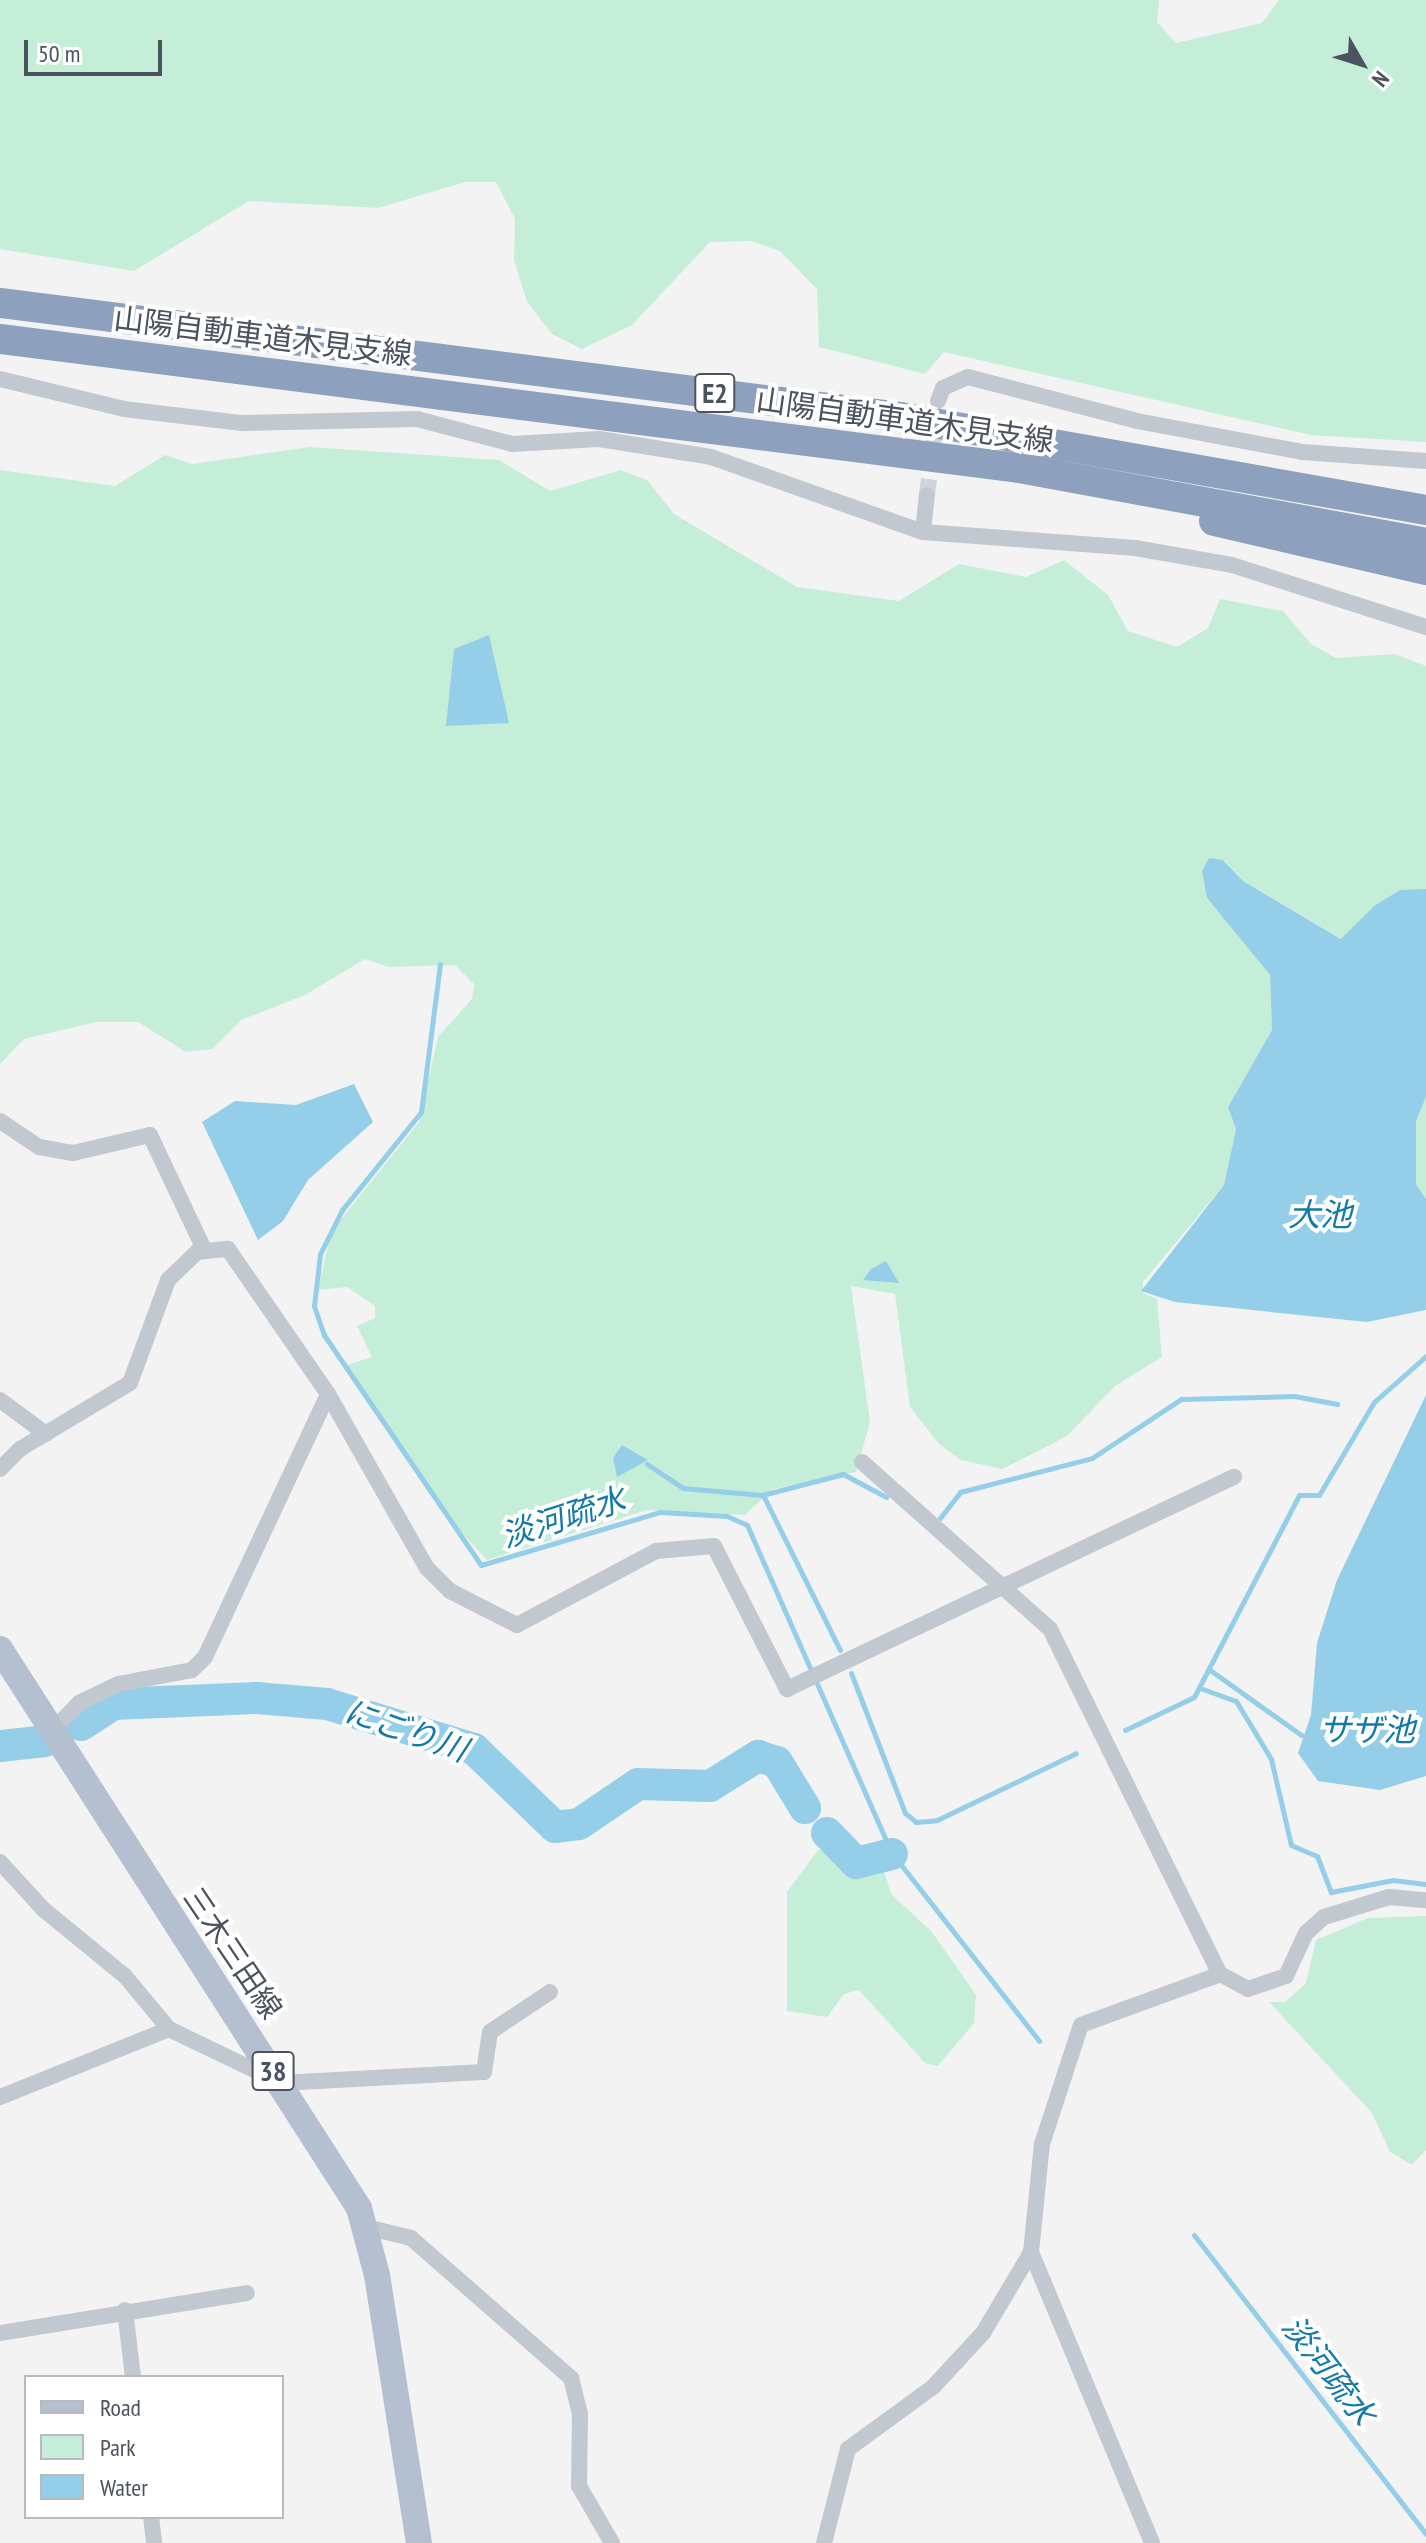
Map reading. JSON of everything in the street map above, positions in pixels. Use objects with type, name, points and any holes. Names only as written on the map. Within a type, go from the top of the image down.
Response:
[{"type":"highway","name":"山陽自動車道木見支線","points":[[0,303],[900,417],[1426,510]]},
{"type":"highway","name":"山陽自動車道木見支線","points":[[0,339],[1019,468]]},
{"type":"highway","points":[[1019,468],[1426,543]]},
{"type":"highway","name":"E2","points":[[1019,468],[1143,506],[1426,570]]},
{"type":"main road","name":"三木三田線","points":[[0,1649],[55,1728],[178,1931],[281,2083],[366,2227],[419,2543]]},
{"type":"street","points":[[938,401],[943,388],[968,377],[1137,421],[1302,452],[1426,461]]},
{"type":"street","points":[[0,379],[124,409],[227,421],[417,419],[512,444],[599,439],[711,457],[923,532],[1135,548],[1232,565],[1426,627]]},
{"type":"street","points":[[923,532],[927,495]]},
{"type":"street","points":[[0,1121],[39,1147],[73,1153],[150,1135],[204,1249]]},
{"type":"street","points":[[0,1469],[46,1434],[130,1383],[168,1280],[204,1249],[228,1249],[244,1267],[328,1394],[427,1568],[450,1591],[517,1625],[656,1551],[714,1546],[787,1689],[1234,1477]]},
{"type":"street","points":[[55,1728],[79,1703],[118,1684],[192,1670],[205,1657],[328,1394]]},
{"type":"street","points":[[0,1400],[46,1434]]},
{"type":"street","points":[[862,1462],[1007,1585],[1050,1629],[1220,1974],[1248,1989],[1286,1976],[1306,1933],[1324,1917],[1389,1897],[1426,1900]]},
{"type":"street","points":[[0,1862],[43,1909],[125,1976],[169,2029],[281,2083],[484,2072],[490,2032],[550,1992]]},
{"type":"street","points":[[824,2543],[848,2449],[933,2387],[973,2344],[1031,2252],[1042,2144],[1081,2025],[1220,1974]]},
{"type":"street","points":[[0,2097],[169,2029]]},
{"type":"street","points":[[366,2227],[411,2238],[571,2378],[580,2414],[579,2486],[612,2543]]},
{"type":"street","points":[[1031,2252],[1152,2543]]},
{"type":"street","points":[[0,2333],[125,2310],[247,2293]]},
{"type":"street","points":[[125,2310],[133,2375]]},
{"type":"street","points":[[151,2519],[154,2543]]},
{"type":"green space","points":[[0,0],[1159,0],[1157,22],[1176,43],[1262,23],[1279,0],[1426,0],[1426,442],[1311,435],[944,352],[925,374],[819,347],[817,289],[780,251],[751,241],[710,242],[632,325],[582,349],[552,334],[527,302],[514,260],[515,219],[496,182],[465,182],[378,208],[249,201],[134,271],[0,249]]},
{"type":"green space","points":[[310,447],[499,460],[550,491],[621,470],[647,480],[674,514],[797,587],[899,601],[959,564],[1026,577],[1064,560],[1108,595],[1128,631],[1177,647],[1208,628],[1220,599],[1283,611],[1311,644],[1336,658],[1395,654],[1426,666],[1426,889],[1400,891],[1374,906],[1342,939],[1243,881],[1224,860],[1207,898],[1270,975],[1272,1030],[1228,1107],[1236,1129],[1224,1185],[1143,1282],[1143,1293],[1157,1299],[1162,1357],[1115,1386],[1067,1436],[1002,1469],[961,1460],[939,1444],[910,1407],[895,1294],[851,1286],[870,1422],[856,1472],[773,1489],[745,1515],[647,1510],[487,1560],[449,1519],[347,1365],[372,1357],[357,1326],[375,1318],[375,1306],[347,1287],[318,1290],[331,1232],[419,1122],[438,1037],[472,999],[474,984],[455,965],[389,967],[365,959],[305,995],[241,1020],[212,1049],[186,1052],[138,1022],[96,1022],[24,1039],[0,1064],[0,470],[115,486],[165,455],[192,464]]},
{"type":"green space","points":[[1426,1097],[1426,1199],[1416,1184],[1416,1121]]},
{"type":"green space","points":[[877,1847],[891,1894],[932,1932],[976,1995],[974,2023],[938,2066],[925,2063],[859,1990],[844,1994],[827,2017],[787,2011],[787,1892],[818,1850]]},
{"type":"green space","points":[[1426,1916],[1426,2150],[1412,2165],[1390,2152],[1372,2113],[1269,2002],[1285,2002],[1306,1983],[1316,1940],[1368,1918]]},
{"type":"water","points":[[489,635],[509,723],[446,726],[454,649]]},
{"type":"water","name":"大池","points":[[1209,858],[1223,860],[1243,881],[1341,939],[1374,906],[1400,890],[1426,889],[1426,1097],[1416,1121],[1416,1184],[1426,1199],[1426,1310],[1367,1322],[1175,1302],[1141,1291],[1224,1185],[1236,1129],[1228,1107],[1272,1030],[1270,975],[1207,898],[1202,871]]},
{"type":"water","points":[[354,1084],[373,1122],[308,1180],[283,1221],[258,1240],[202,1122],[235,1101],[296,1105]]},
{"type":"water","points":[[886,1261],[899,1283],[863,1280],[871,1269]]},
{"type":"water","name":"サザ池","points":[[1426,1395],[1426,1776],[1380,1790],[1318,1781],[1298,1753],[1311,1715],[1317,1643],[1337,1580]]},
{"type":"water","points":[[622,1445],[648,1460],[617,1477],[613,1458]]},
{"type":"waterway","name":"淡河疏水","points":[[440,964],[421,1112],[342,1210],[320,1254],[314,1306],[324,1335],[481,1565],[660,1512],[727,1516],[747,1525],[891,1852],[1039,2041]]},
{"type":"waterway","points":[[1125,1730],[1194,1697],[1299,1495],[1319,1495],[1374,1402],[1426,1356]]},
{"type":"waterway","points":[[940,1518],[960,1492],[1092,1458],[1181,1399],[1294,1396],[1337,1404]]},
{"type":"waterway","points":[[647,1464],[683,1488],[762,1495],[843,1474],[886,1497]]},
{"type":"waterway","points":[[763,1495],[840,1650]]},
{"type":"waterway","points":[[1210,1670],[1301,1735]]},
{"type":"waterway","points":[[851,1673],[905,1813],[916,1822],[937,1820],[1076,1753]]},
{"type":"waterway","points":[[1200,1688],[1236,1701],[1271,1759],[1291,1845],[1317,1856],[1331,1892],[1393,1880],[1426,1884]]},
{"type":"waterway","name":"にごり川","points":[[81,1725],[113,1704],[257,1698],[327,1704],[474,1749],[555,1827],[579,1824],[638,1784],[710,1786],[758,1756],[777,1762],[805,1808]]},
{"type":"waterway","name":"にごり川","points":[[0,1746],[45,1741]]},
{"type":"waterway","name":"にごり川","points":[[827,1833],[856,1863],[892,1854]]},
{"type":"waterway","name":"淡河疏水","points":[[1194,2235],[1426,2534]]},
{"type":"tunnel","points":[[927,495],[936,419]]}]
